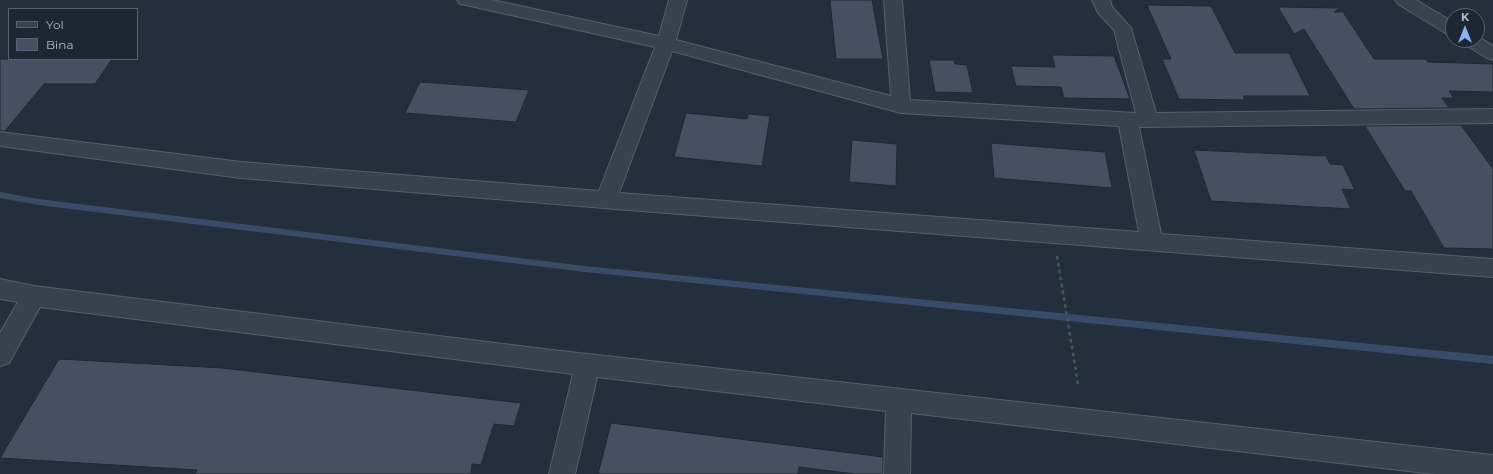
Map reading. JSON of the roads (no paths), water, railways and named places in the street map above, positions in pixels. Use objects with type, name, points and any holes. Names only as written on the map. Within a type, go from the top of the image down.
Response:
[{"type":"street","points":[[466,0],[666,43],[901,106],[1138,120],[1493,116]]},
{"type":"street","points":[[606,200],[666,43],[678,0]]},
{"type":"street","points":[[893,0],[901,106]]},
{"type":"street","points":[[1101,0],[1104,9],[1122,28],[1138,120],[1152,242]]},
{"type":"street","points":[[1404,0],[1445,25]]},
{"type":"street","points":[[1483,48],[1493,54]]},
{"type":"street","points":[[0,139],[241,170],[606,200],[1493,268]]},
{"type":"street","points":[[0,289],[34,296],[587,365],[1478,469]]},
{"type":"street","points":[[0,355],[34,296]]},
{"type":"street","points":[[562,474],[587,365]]},
{"type":"street","points":[[897,474],[899,402]]},
{"type":"waterway","points":[[0,195],[38,202],[585,269],[1493,360]]}]
